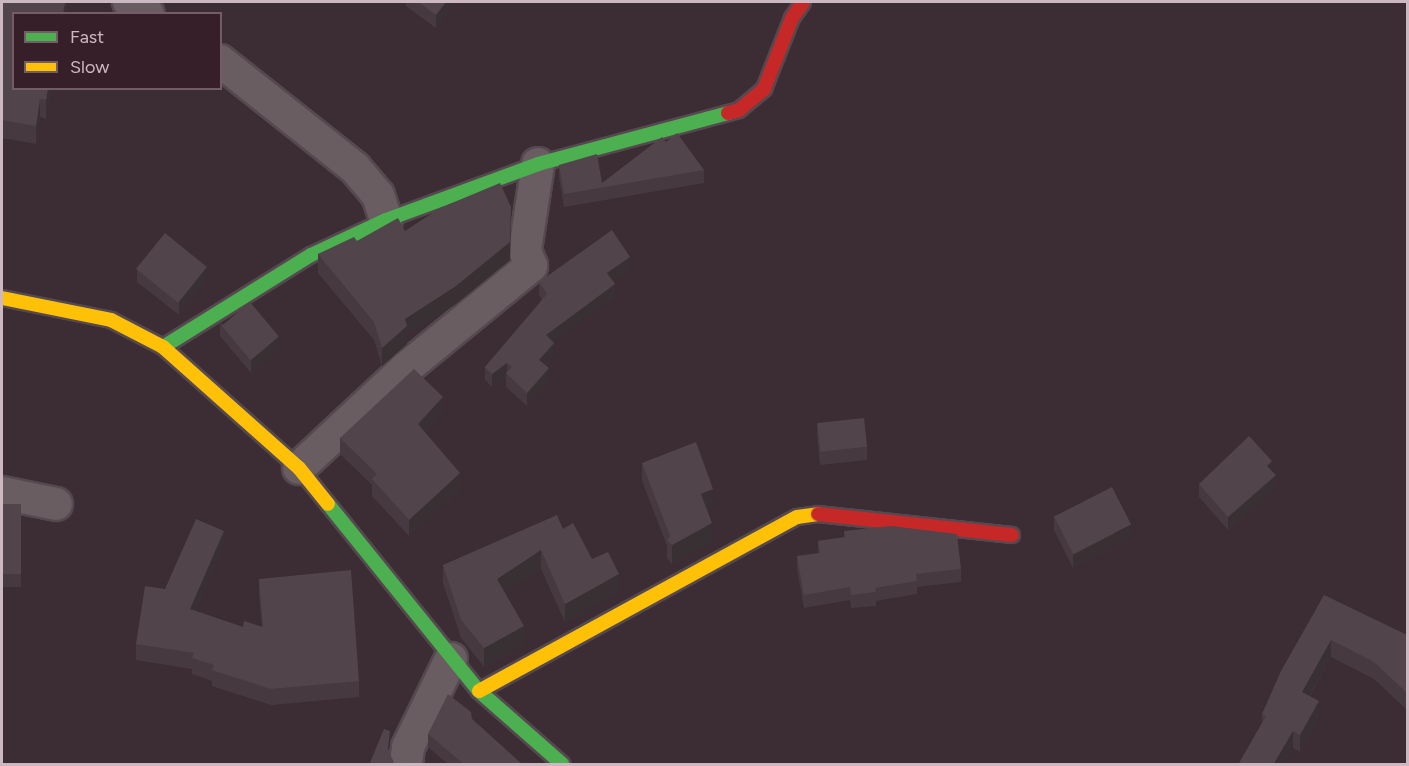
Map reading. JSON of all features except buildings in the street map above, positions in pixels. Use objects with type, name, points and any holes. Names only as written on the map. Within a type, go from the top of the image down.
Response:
[{"type":"street","points":[[129,2],[145,12]]},
{"type":"street","points":[[163,346],[311,255],[386,220],[538,164],[739,110],[764,89],[792,18],[803,2]]},
{"type":"street","points":[[222,63],[356,168],[378,195],[386,220]]},
{"type":"street","points":[[299,468],[405,369],[531,266],[525,250],[538,164]]},
{"type":"street","points":[[2,298],[111,320],[163,346],[299,468],[479,691],[562,765]]},
{"type":"street","points":[[2,493],[56,504]]},
{"type":"street","points":[[479,691],[797,517],[830,513],[1012,536]]},
{"type":"street","points":[[406,765],[408,747],[451,659]]},
{"type":"traffic: fast","points":[[163,347],[311,255],[386,220],[538,164],[728,113]]},
{"type":"traffic: fast","points":[[328,504],[479,691],[562,764]]},
{"type":"traffic: slow","points":[[2,298],[111,320],[163,347],[299,468],[328,504]]},
{"type":"traffic: slow","points":[[479,691],[797,517],[818,514]]},
{"type":"traffic: jam","points":[[728,113],[739,110],[764,89],[792,18],[803,2]]},
{"type":"traffic: jam","points":[[818,514],[1012,535]]}]
